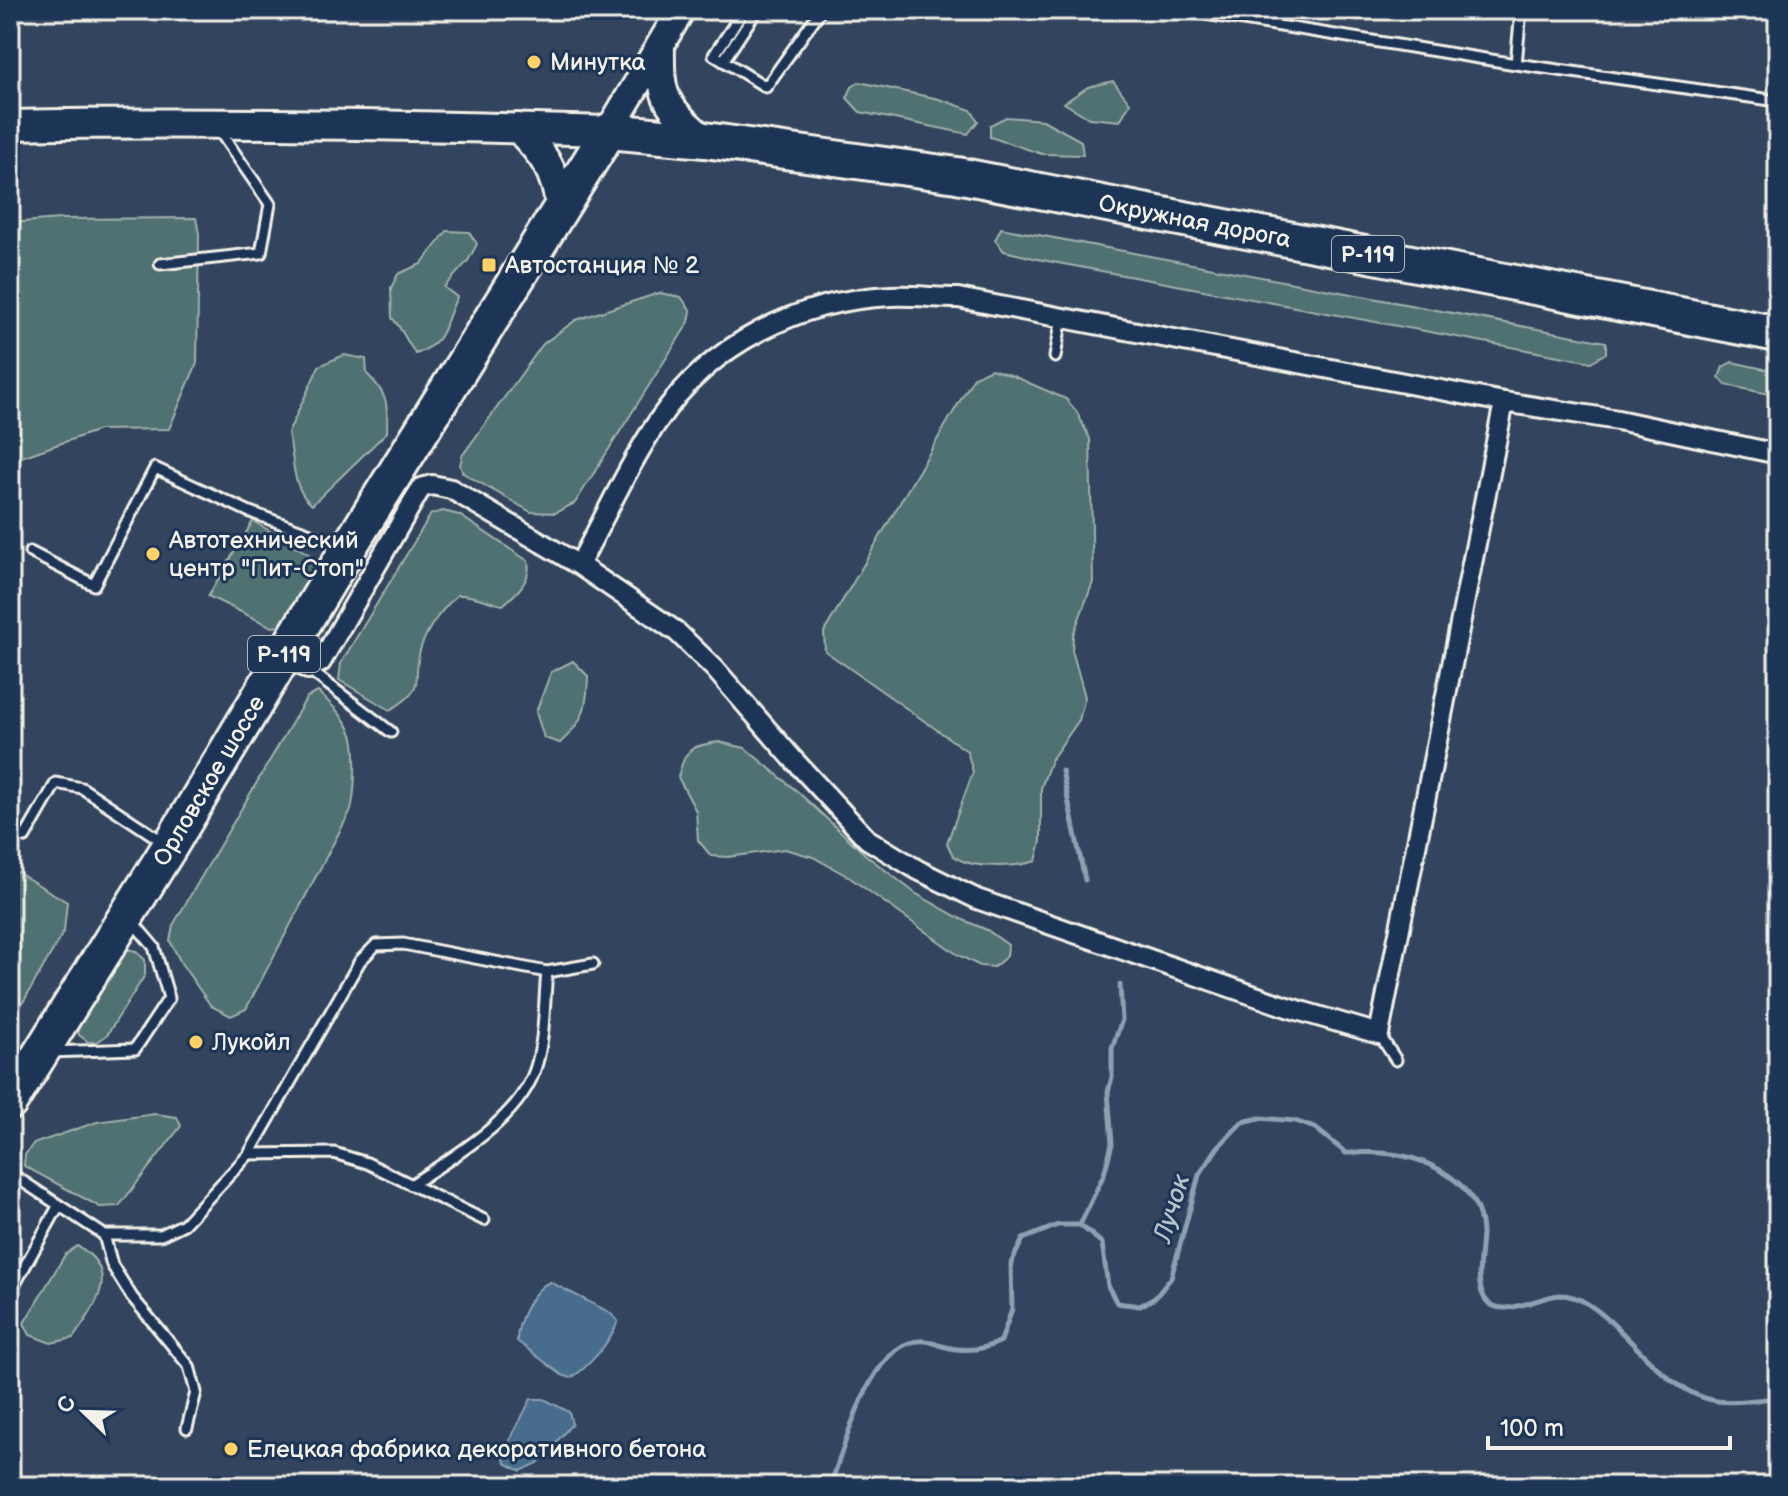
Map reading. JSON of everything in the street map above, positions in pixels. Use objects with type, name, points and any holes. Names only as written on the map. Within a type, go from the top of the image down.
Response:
[{"type":"highway","name":"Окружная дорога","points":[[609,131],[705,140],[957,175],[1778,334]]},
{"type":"highway","name":"Орловское шоссе","points":[[10,1102],[170,846],[296,663],[349,547],[609,131]]},
{"type":"main road","points":[[10,125],[378,123],[609,131],[681,10]]},
{"type":"main road","points":[[661,44],[660,74],[665,97],[679,117],[705,140]]},
{"type":"main road","points":[[518,128],[544,155],[556,181],[561,208]]},
{"type":"street","points":[[579,565],[658,421],[693,376],[736,344],[769,327],[829,304],[890,296],[958,298],[1062,316],[1504,402],[1618,420],[1778,454]]},
{"type":"street","points":[[296,663],[321,662],[421,488],[432,485],[451,489],[579,565],[677,632],[715,669],[867,839],[918,870],[977,899],[1287,1007],[1379,1034],[1504,402]]},
{"type":"lane","points":[[744,10],[714,55],[766,87],[821,10]]},
{"type":"lane","points":[[723,61],[757,10]]},
{"type":"lane","points":[[1177,10],[1516,64],[1778,101]]},
{"type":"lane","points":[[1516,64],[1521,10]]},
{"type":"lane","points":[[160,264],[261,253],[270,204],[213,122]]},
{"type":"lane","points":[[1055,357],[1062,316]]},
{"type":"lane","points":[[30,552],[94,585],[155,468],[250,512],[349,547]]},
{"type":"lane","points":[[296,663],[391,732]]},
{"type":"lane","points":[[10,832],[25,837],[56,783],[82,788],[170,846]]},
{"type":"lane","points":[[41,1052],[135,1049],[169,998],[154,947],[127,915]]},
{"type":"lane","points":[[10,1174],[104,1235],[161,1235],[184,1224],[249,1154],[360,961],[376,945],[403,944],[547,972],[593,964]]},
{"type":"lane","points":[[411,1185],[496,1126],[519,1097],[537,1065],[547,972]]},
{"type":"lane","points":[[1379,1034],[1396,1060]]},
{"type":"lane","points":[[249,1154],[334,1153],[367,1163],[484,1220]]},
{"type":"lane","points":[[10,1293],[59,1205]]},
{"type":"lane","points":[[104,1235],[112,1265],[132,1297],[189,1366],[196,1392],[187,1428]]},
{"type":"green space","points":[[1113,81],[1130,103],[1120,121],[1089,118],[1064,103],[1088,87]]},
{"type":"green space","points":[[859,82],[939,99],[971,110],[978,121],[968,134],[860,112],[847,98],[852,87]]},
{"type":"green space","points":[[1006,117],[1043,120],[1081,141],[1083,155],[1042,154],[990,137],[990,125]]},
{"type":"green space","points":[[196,218],[199,234],[197,363],[169,429],[99,430],[10,461],[10,223],[59,219]]},
{"type":"green space","points":[[1001,228],[1606,342],[1606,353],[1591,362],[1042,260],[1004,251],[995,240]]},
{"type":"green space","points":[[447,231],[469,232],[477,244],[468,261],[444,287],[457,297],[443,331],[433,344],[416,354],[392,318],[391,288],[398,274],[421,264]]},
{"type":"green space","points":[[659,293],[681,297],[691,311],[689,322],[575,503],[555,513],[531,512],[463,473],[460,466],[462,456],[543,344],[576,320]]},
{"type":"green space","points":[[344,355],[366,359],[367,374],[385,400],[387,432],[312,505],[297,481],[288,433],[319,366]]},
{"type":"green space","points":[[1732,362],[1778,372],[1778,396],[1726,385],[1719,377],[1723,367]]},
{"type":"green space","points":[[991,369],[1066,399],[1077,412],[1090,439],[1093,582],[1073,635],[1072,650],[1085,697],[1079,720],[1051,760],[1041,788],[1041,841],[1036,861],[1005,866],[960,860],[953,855],[947,843],[973,772],[967,751],[825,651],[824,632],[974,377]]},
{"type":"green space","points":[[443,511],[459,515],[528,561],[528,574],[518,591],[503,605],[457,595],[436,619],[424,639],[414,689],[390,710],[339,680],[341,663],[431,514]]},
{"type":"green space","points":[[253,521],[310,555],[319,567],[286,625],[272,627],[208,596]]},
{"type":"green space","points":[[573,661],[588,676],[587,697],[579,721],[560,743],[544,738],[536,712],[551,672]]},
{"type":"green space","points":[[318,692],[341,715],[353,739],[355,770],[351,810],[246,1009],[231,1016],[211,1006],[181,963],[170,941],[173,925],[307,697]]},
{"type":"green space","points":[[719,742],[745,748],[867,856],[915,893],[987,930],[1008,945],[1007,956],[994,967],[980,966],[958,955],[849,877],[813,857],[785,849],[728,857],[711,856],[698,840],[696,811],[678,777],[690,750]]},
{"type":"green space","points":[[12,869],[67,902],[64,931],[10,1025]]},
{"type":"green space","points":[[117,951],[136,951],[145,960],[145,975],[107,1035],[97,1042],[88,1042],[79,1035],[75,1023]]},
{"type":"green space","points":[[155,1114],[177,1117],[181,1126],[119,1206],[100,1207],[24,1166],[25,1155],[33,1144],[97,1122]]},
{"type":"green space","points":[[77,1246],[91,1256],[99,1267],[102,1278],[96,1302],[73,1338],[51,1343],[30,1335],[24,1323],[65,1255]]},
{"type":"water","points":[[550,1282],[609,1312],[618,1321],[599,1353],[571,1378],[562,1375],[517,1341],[527,1307],[537,1292]]},
{"type":"water","points":[[531,1399],[544,1399],[569,1412],[572,1424],[538,1463],[521,1471],[505,1463],[503,1453]]},
{"type":"waterway","points":[[1062,771],[1085,880]]},
{"type":"waterway","points":[[1080,1225],[1104,1174],[1112,1144],[1108,1092],[1112,1077],[1112,1048],[1122,1020],[1120,985]]},
{"type":"waterway","name":"Лучок","points":[[830,1486],[863,1397],[889,1356],[906,1344],[925,1341],[965,1350],[980,1349],[1001,1341],[1012,1309],[1011,1263],[1023,1239],[1058,1225],[1080,1225],[1102,1243],[1108,1286],[1117,1303],[1140,1306],[1155,1298],[1171,1278],[1199,1175],[1218,1147],[1242,1122],[1260,1118],[1295,1121],[1315,1128],[1346,1153],[1399,1155],[1448,1175],[1472,1199],[1479,1214],[1482,1232],[1480,1284],[1485,1299],[1492,1305],[1510,1308],[1551,1296],[1575,1298],[1604,1316],[1664,1374],[1698,1395],[1724,1402],[1778,1398]]},
{"type":"place","name":"Минутка","points":[[534,62]]},
{"type":"place","name":"Автостанция № 2","points":[[489,265]]},
{"type":"place","name":"Автотехнический центр \"Пит-Стоп\"","points":[[153,554]]},
{"type":"place","name":"Лукойл","points":[[196,1042]]},
{"type":"place","name":"Елецкая фабрика декоративного бетона","points":[[231,1449]]}]
